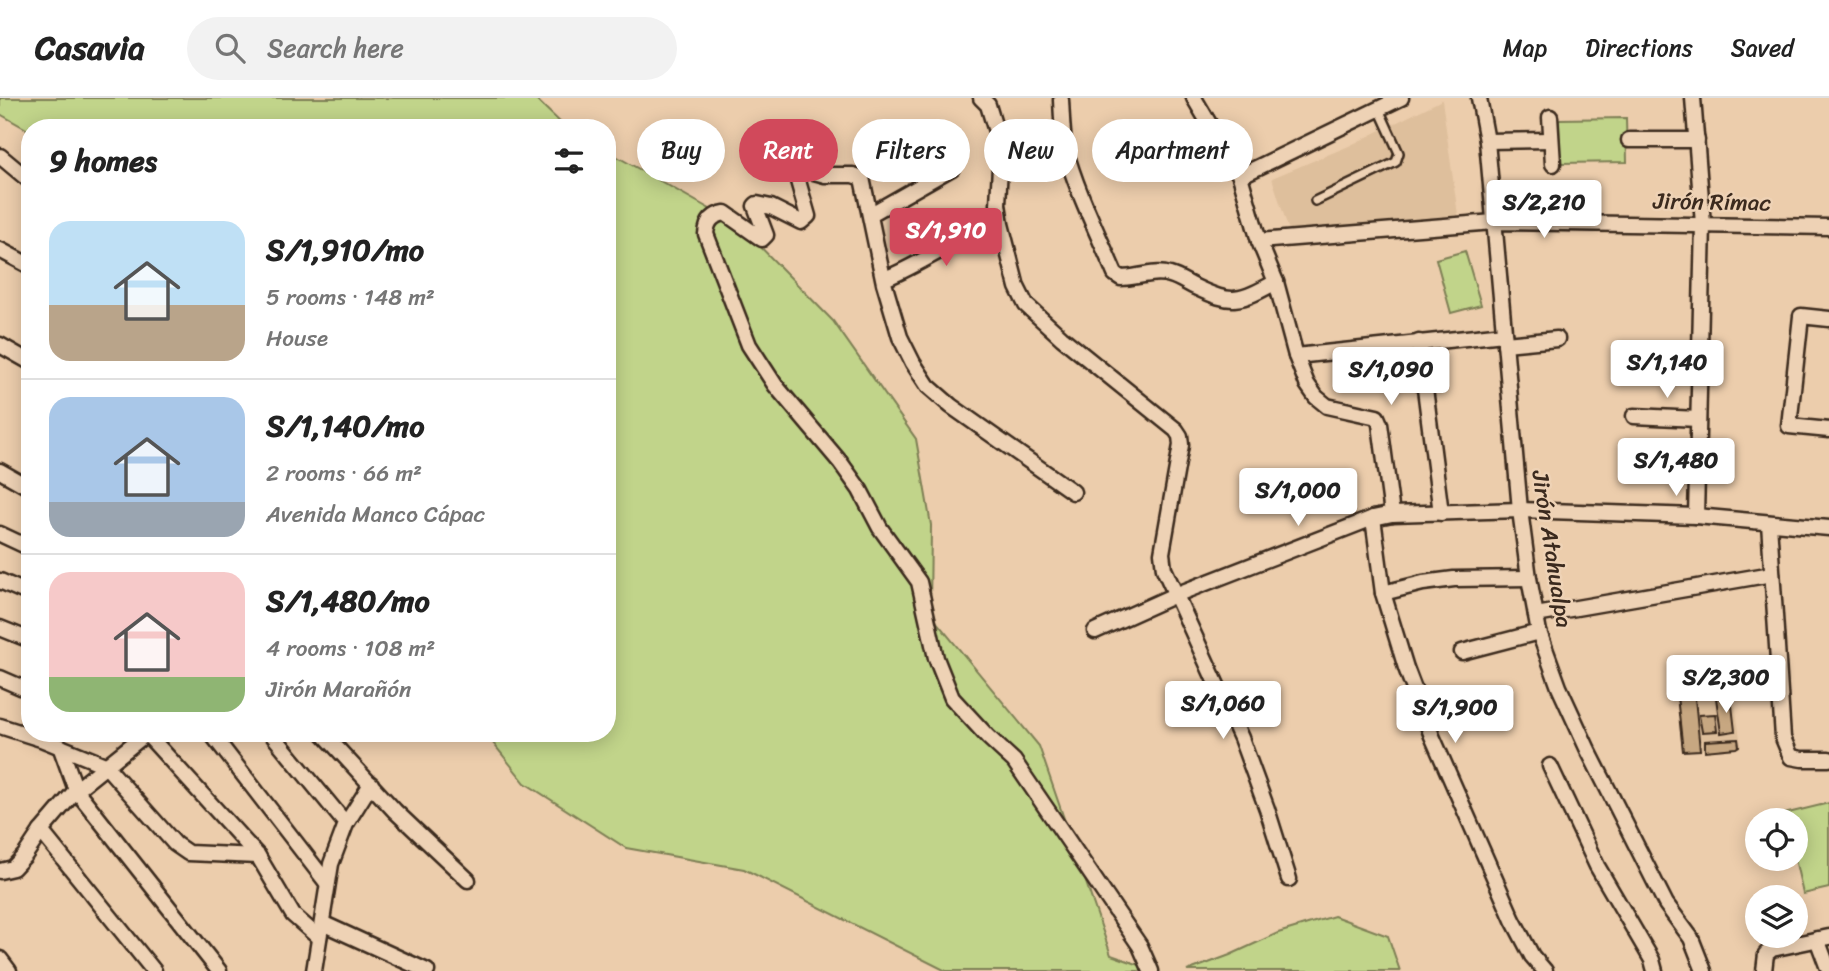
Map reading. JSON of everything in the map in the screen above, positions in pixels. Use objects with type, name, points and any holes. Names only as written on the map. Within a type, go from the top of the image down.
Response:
[{"type":"street","points":[[981,98],[988,105],[1002,148],[998,204],[1001,227],[1017,287],[1027,304],[1062,338],[1180,436],[1181,445],[1162,553],[1164,569],[1241,738],[1268,809],[1289,879]]},
{"type":"street","points":[[1194,98],[1206,119]]},
{"type":"street","points":[[1253,171],[1401,98]]},
{"type":"street","name":"Jirón Atahualpa","points":[[1479,98],[1487,141],[1520,510],[1539,632],[1559,687],[1587,750],[1666,904],[1691,938],[1704,971]]},
{"type":"street","points":[[1693,98],[1703,224],[1696,516]]},
{"type":"street","points":[[1061,100],[1066,150],[1092,222],[1115,274],[1121,278],[1148,273],[1170,275],[1219,298],[1233,300],[1250,296],[1276,282]]},
{"type":"street","points":[[1550,117],[1553,164]]},
{"type":"street","points":[[1487,141],[1551,140]]},
{"type":"street","points":[[1629,141],[1697,140]]},
{"type":"street","points":[[0,156],[21,174]]},
{"type":"street","points":[[1073,492],[961,413],[928,386],[900,337],[862,178],[853,175],[825,175],[800,168],[798,181],[808,216],[806,220],[802,222],[761,203],[755,206],[765,235],[762,239],[725,213],[717,214],[711,219],[706,226],[706,234],[749,345],[775,386],[840,462],[860,490],[880,528],[919,582],[936,658],[952,698],[1014,761],[1140,946],[1151,971]]},
{"type":"street","points":[[871,214],[927,182]]},
{"type":"street","points":[[1241,182],[1307,384],[1316,397],[1327,405],[1377,417],[1392,514]]},
{"type":"street","name":"Jirón Rímac","points":[[1259,241],[1494,222],[1829,227]]},
{"type":"street","points":[[884,279],[908,270],[964,237],[1001,227]]},
{"type":"street","points":[[0,250],[21,261]]},
{"type":"street","points":[[1829,319],[1801,316],[1789,426],[1829,430]]},
{"type":"street","points":[[1296,356],[1419,342],[1557,339]]},
{"type":"street","points":[[1419,342],[1441,513]]},
{"type":"street","points":[[0,345],[21,357]]},
{"type":"street","points":[[1634,416],[1698,419]]},
{"type":"street","points":[[0,471],[21,483]]},
{"type":"street","points":[[1095,631],[1175,595],[1373,518],[1392,514],[1520,510],[1696,516],[1829,528]]},
{"type":"street","points":[[1373,518],[1383,593],[1406,668],[1432,736],[1513,920],[1532,956],[1545,971]]},
{"type":"street","points":[[1769,523],[1783,738],[1791,757],[1802,760],[1829,759]]},
{"type":"street","points":[[0,534],[21,544]]},
{"type":"street","points":[[1536,615],[1772,574]]},
{"type":"street","points":[[1383,593],[1454,579],[1529,578]]},
{"type":"street","points":[[0,581],[21,590]]},
{"type":"street","points":[[0,628],[21,636]]},
{"type":"street","points":[[1462,652],[1539,632]]},
{"type":"street","points":[[0,678],[21,687]]},
{"type":"street","points":[[0,726],[21,733]]},
{"type":"street","points":[[48,742],[105,765],[175,844],[188,853],[258,856]]},
{"type":"street","points":[[0,871],[13,868],[76,790],[134,742]]},
{"type":"street","points":[[154,742],[258,856],[293,915],[319,938]]},
{"type":"street","points":[[218,742],[327,883]]},
{"type":"street","points":[[278,742],[346,824]]},
{"type":"street","points":[[331,742],[395,811],[468,880]]},
{"type":"street","points":[[60,746],[76,790],[219,971]]},
{"type":"street","points":[[1550,766],[1597,866],[1655,971]]},
{"type":"street","points":[[314,971],[331,864],[346,824],[371,784]]},
{"type":"street","points":[[41,831],[154,971]]},
{"type":"street","points":[[322,923],[426,971]]},
{"type":"street","points":[[1764,971],[1766,954],[1772,949],[1823,938],[1829,971]]},
{"type":"street","points":[[0,959],[9,971]]},
{"type":"lane","points":[[1315,201],[1396,162],[1399,153],[1379,109]]},
{"type":"shaded area","points":[[1442,100],[1458,215],[1290,234],[1272,178],[1349,146]]},
{"type":"shaded area","points":[[1728,681],[1732,683],[1741,745],[1739,748],[1682,751],[1675,686]]},
{"type":"green space","points":[[0,98],[535,98],[557,119],[21,119],[21,126],[0,114]]},
{"type":"green space","points":[[1626,118],[1627,162],[1560,163],[1559,119]]},
{"type":"green space","points":[[616,156],[637,168],[637,182],[662,182],[740,226],[833,321],[916,439],[931,525],[930,614],[1039,746],[1111,955],[1157,971],[946,971],[744,869],[626,848],[525,783],[492,742],[616,742]]},
{"type":"green space","points":[[1465,251],[1481,305],[1451,313],[1436,259]]},
{"type":"green space","points":[[1829,803],[1829,888],[1808,893],[1808,885],[1801,885],[1798,871],[1808,871],[1808,808]]},
{"type":"green space","points":[[1334,916],[1388,936],[1400,971],[1187,971],[1278,933]]},
{"type":"building","points":[[1729,683],[1731,695],[1695,698],[1700,750],[1683,751],[1676,687]]},
{"type":"building","points":[[1731,697],[1735,731],[1721,733],[1716,698]]},
{"type":"building","points":[[1715,714],[1717,731],[1702,732],[1699,715]]},
{"type":"building","points":[[1738,739],[1739,746],[1736,748],[1705,751],[1705,741]]}]
